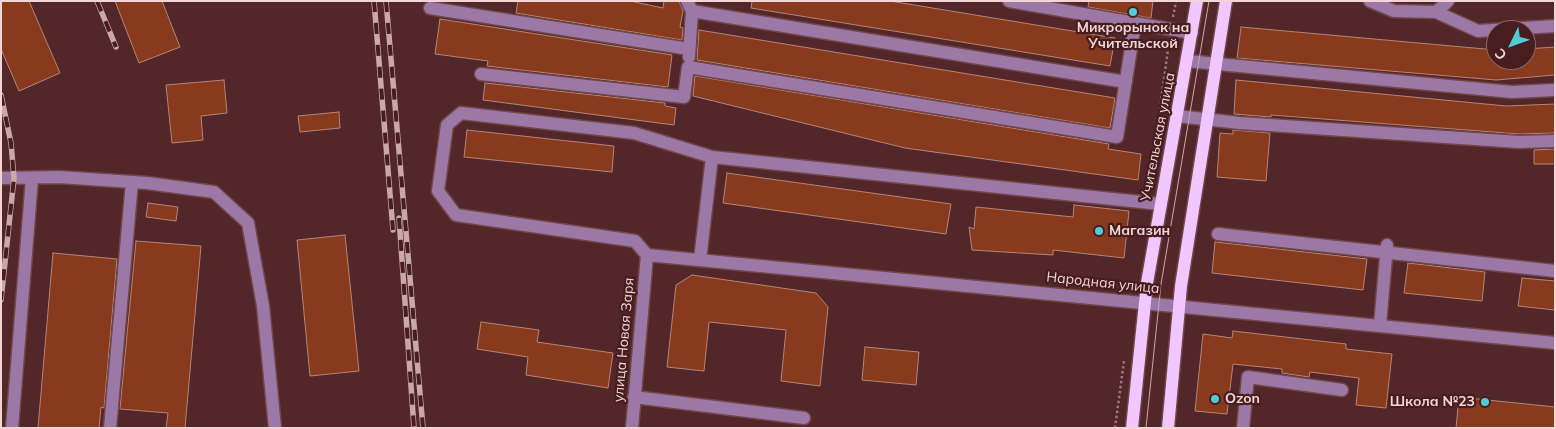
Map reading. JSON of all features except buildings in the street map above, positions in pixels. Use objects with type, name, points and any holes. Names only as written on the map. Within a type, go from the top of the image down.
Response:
[{"type":"main road","name":"Учительская улица","points":[[1133,428],[1144,302],[1160,204],[1188,61],[1197,1]]},
{"type":"main road","points":[[1168,428],[1178,306],[1226,1]]},
{"type":"street","points":[[1009,1],[1192,33]]},
{"type":"street","points":[[1370,1],[1394,11],[1436,12],[1478,31],[1555,26]]},
{"type":"street","points":[[1436,12],[1448,1]]},
{"type":"street","points":[[481,74],[684,97],[689,49],[689,6],[1126,82]]},
{"type":"street","points":[[430,8],[689,49]]},
{"type":"street","points":[[688,67],[1117,138],[1135,23]]},
{"type":"street","points":[[1188,61],[1512,92],[1555,90]]},
{"type":"street","points":[[647,255],[635,241],[456,215],[438,191],[447,125],[461,113],[634,133],[712,157],[1160,204]]},
{"type":"street","points":[[1177,116],[1208,120],[1519,142],[1555,141]]},
{"type":"street","points":[[700,260],[712,157]]},
{"type":"street","points":[[1,178],[132,182],[214,192],[248,223],[263,306],[275,428]]},
{"type":"street","points":[[12,428],[32,178]]},
{"type":"street","points":[[110,428],[132,182]]},
{"type":"street","points":[[1218,234],[1387,249],[1555,271]]},
{"type":"street","points":[[1380,324],[1387,249]]},
{"type":"street","name":"Народная улица","points":[[647,255],[1380,324],[1555,343]]},
{"type":"street","name":"улица Новая Заря","points":[[632,428],[647,255]]},
{"type":"street","points":[[1243,428],[1248,377],[1342,390]]},
{"type":"street","points":[[634,397],[804,418]]},
{"type":"tram line","points":[[1146,428],[1161,284],[1209,1]]},
{"type":"railway","points":[[97,1],[116,47]]},
{"type":"railway","points":[[374,1],[393,230]]},
{"type":"railway","points":[[386,1],[423,428]]},
{"type":"railway","points":[[1,95],[11,143],[14,178],[1,300]]},
{"type":"railway","points":[[399,218],[414,428]]},
{"type":"place","name":"Микрорынок на Учительской","points":[[1133,12]]},
{"type":"place","name":"Магазин","points":[[1099,231]]},
{"type":"place","name":"Ozon","points":[[1215,399]]},
{"type":"place","name":"Школа №23","points":[[1485,402]]}]
